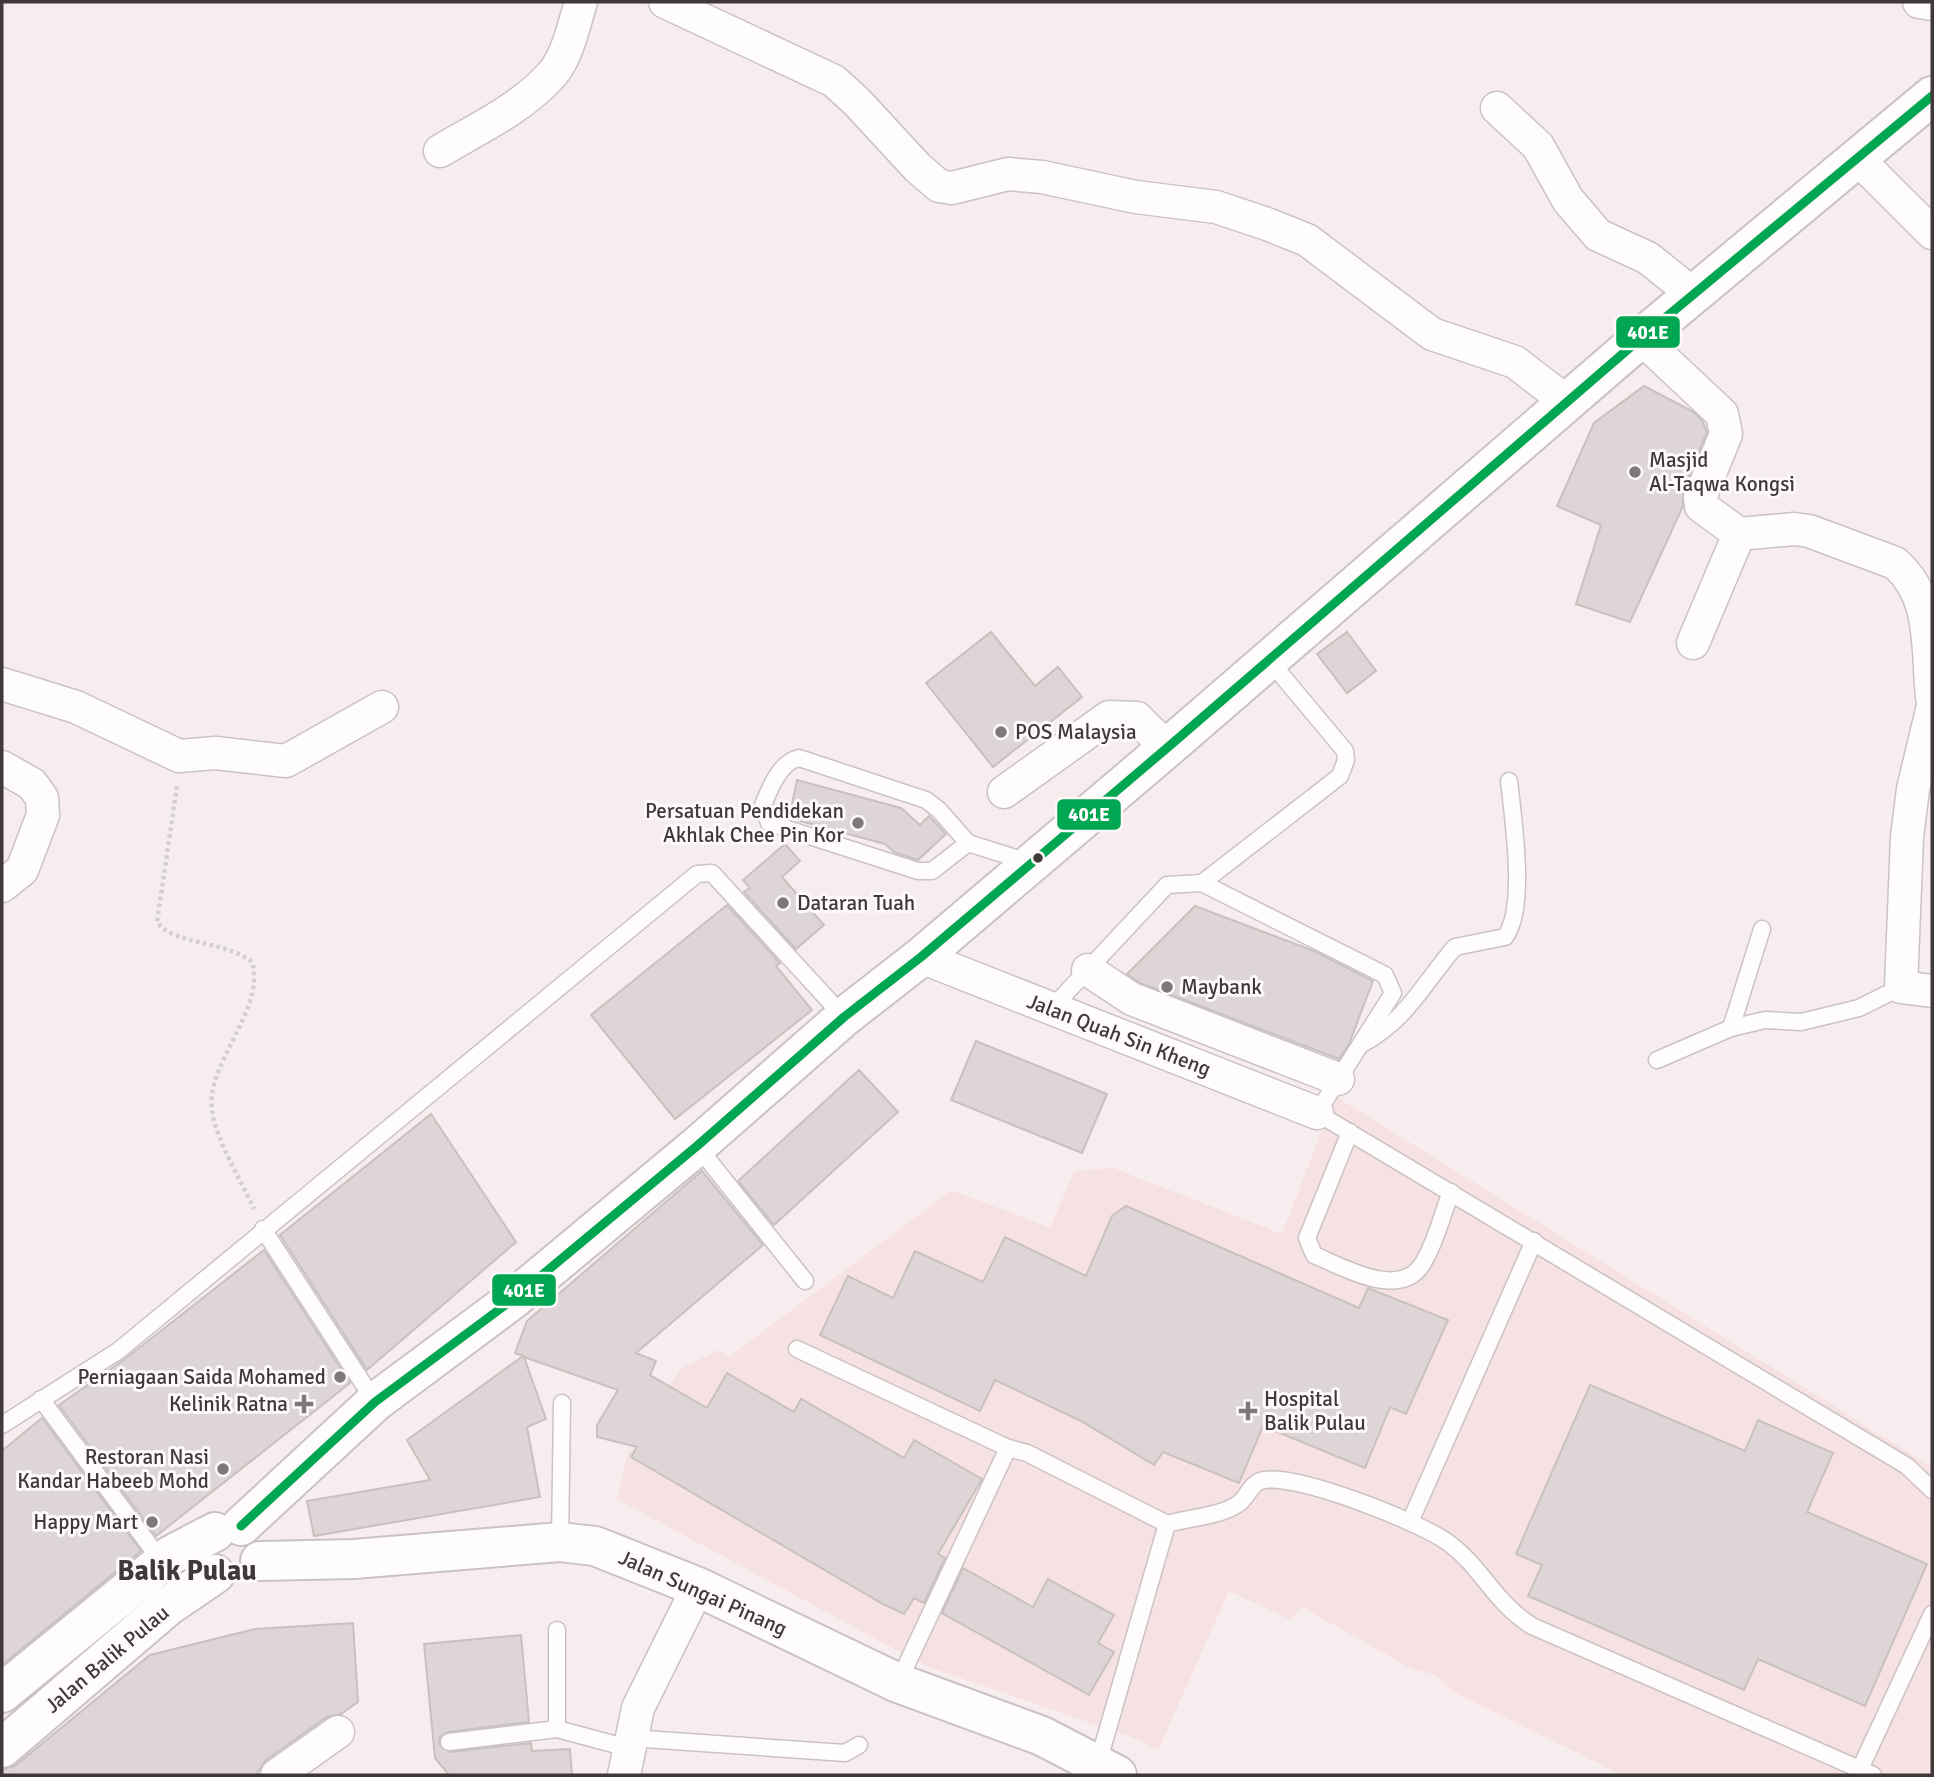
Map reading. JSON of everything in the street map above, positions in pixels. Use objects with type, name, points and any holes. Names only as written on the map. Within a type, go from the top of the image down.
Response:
[{"type":"main road","name":"Jalan Balik Pulau","points":[[2,1693],[162,1562],[228,1529],[375,1402],[512,1300],[697,1146],[844,1017],[920,957],[1167,748],[1641,338],[1932,96]]},
{"type":"main road","points":[[228,1529],[249,1530],[260,1544],[260,1561],[256,1570],[241,1580],[223,1579],[215,1574],[206,1558],[209,1539],[228,1529]]},
{"type":"main road","name":"Jalan Sungai Pinang","points":[[260,1561],[354,1559],[559,1542],[595,1546],[698,1587],[898,1683],[1042,1736],[1107,1769]]},
{"type":"main road","name":"Jalan Balik Pulau","points":[[2,1748],[168,1606],[215,1574]]},
{"type":"street","points":[[440,151],[534,91],[554,72],[570,38],[581,2]]},
{"type":"street","points":[[665,2],[834,81],[857,102],[918,169],[939,186],[953,188],[1007,174],[1042,177],[1136,197],[1216,207],[1267,224],[1307,240],[1432,334],[1516,362],[1567,402]]},
{"type":"street","points":[[1919,2],[1932,4]]},
{"type":"street","points":[[1497,108],[1538,146],[1567,200],[1598,235],[1648,258],[1693,295]]},
{"type":"street","points":[[1858,159],[1932,233]]},
{"type":"street","points":[[1641,338],[1722,414],[1726,434],[1700,498],[1701,506],[1739,534],[1794,529],[1809,531],[1895,563],[1923,599],[1929,617],[1932,697]]},
{"type":"street","points":[[1693,643],[1739,534]]},
{"type":"street","points":[[2,684],[76,707],[179,756],[216,753],[286,761],[382,707]]},
{"type":"street","points":[[1932,710],[1913,789],[1907,837],[1900,987],[1932,991]]},
{"type":"street","points":[[1004,792],[1108,717],[1137,718],[1167,748]]},
{"type":"street","points":[[2,766],[32,784],[42,799],[43,815],[22,870],[2,886]]},
{"type":"street","name":"Jalan Quah Sin Kheng","points":[[920,957],[1317,1113]]},
{"type":"street","points":[[1088,970],[1132,999],[1338,1079]]},
{"type":"street","points":[[627,1754],[638,1708],[698,1587]]},
{"type":"street","points":[[277,1775],[338,1732]]},
{"type":"lane","points":[[1202,883],[1340,776],[1346,760],[1345,751],[1269,660]]},
{"type":"lane","points":[[968,843],[932,871],[918,871],[769,822],[763,805],[771,786],[787,764],[799,758],[926,800],[947,818],[968,843],[1031,863]]},
{"type":"lane","points":[[1360,1046],[1385,1032],[1418,998],[1455,947],[1505,937],[1513,926],[1516,859],[1509,781]]},
{"type":"lane","points":[[2,1425],[118,1351],[696,874],[712,873],[844,1017]]},
{"type":"lane","points":[[1051,1009],[1167,885],[1202,883],[1385,975],[1393,993],[1317,1113],[1907,1466],[1932,1490]]},
{"type":"lane","points":[[1731,1028],[1762,929]]},
{"type":"lane","points":[[1657,1060],[1731,1028],[1765,1020],[1801,1023],[1848,1011],[1900,987]]},
{"type":"lane","points":[[1350,1132],[1307,1238],[1314,1255],[1369,1277],[1396,1281],[1411,1275],[1423,1264],[1451,1192]]},
{"type":"lane","points":[[697,1146],[805,1281]]},
{"type":"lane","points":[[263,1229],[375,1402]]},
{"type":"lane","points":[[1409,1522],[1534,1241]]},
{"type":"lane","points":[[797,1349],[1008,1448],[1027,1452],[1167,1524],[1231,1507],[1245,1497],[1253,1485],[1278,1479],[1306,1483],[1409,1522],[1448,1542],[1510,1612],[1532,1626],[1866,1772],[1932,1614]]},
{"type":"lane","points":[[41,1399],[162,1562]]},
{"type":"lane","points":[[559,1542],[562,1403]]},
{"type":"lane","points":[[898,1683],[1008,1448]]},
{"type":"lane","points":[[1107,1769],[1167,1524]]},
{"type":"lane","points":[[557,1630],[557,1729]]},
{"type":"lane","points":[[449,1742],[557,1729],[627,1754],[845,1753],[859,1745]]},
{"type":"path","points":[[179,756],[175,811],[159,893],[157,922],[171,935],[237,951],[252,962],[255,988],[214,1086],[211,1108],[216,1126],[263,1229]]},
{"type":"shaded area","name":"Hospital Balik Pulau","points":[[1335,1096],[1932,1467],[1932,1775],[1622,1775],[1452,1691],[1436,1675],[1412,1669],[1302,1607],[1291,1620],[1229,1591],[1158,1750],[1131,1737],[926,1666],[617,1499],[628,1454],[680,1369],[719,1350],[729,1357],[952,1190],[1050,1228],[1074,1171],[1113,1168],[1282,1234]]},
{"type":"building","name":"Masjid Al-Taqwa Kongsi","points":[[1644,386],[1692,411],[1702,420],[1707,432],[1683,491],[1683,506],[1630,622],[1576,604],[1601,525],[1557,506],[1594,423]]},
{"type":"building","name":"POS Malaysia","points":[[991,632],[1035,686],[1058,667],[1082,697],[993,767],[926,683]]},
{"type":"building","points":[[1347,632],[1376,671],[1347,693],[1317,654]]},
{"type":"building","name":"Persatuan Pendidekan Akhlak Chee Pin Kor","points":[[797,780],[901,808],[920,825],[929,816],[946,834],[918,860],[894,852],[885,844],[789,818]]},
{"type":"building","name":"Dataran Tuah","points":[[785,844],[800,861],[782,877],[824,925],[796,949],[744,892],[750,888],[743,880]]},
{"type":"building","points":[[727,905],[780,963],[776,966],[812,1010],[675,1119],[591,1015]]},
{"type":"building","points":[[1195,906],[1314,951],[1373,981],[1349,1044],[1339,1059],[1140,983],[1127,974]]},
{"type":"building","points":[[976,1041],[1107,1094],[1082,1153],[951,1100]]},
{"type":"building","points":[[859,1070],[898,1112],[774,1225],[738,1181]]},
{"type":"building","points":[[431,1114],[516,1242],[367,1370],[280,1235]]},
{"type":"building","points":[[702,1171],[763,1245],[636,1353],[656,1361],[650,1375],[707,1408],[727,1373],[794,1412],[801,1399],[904,1458],[914,1440],[982,1479],[938,1554],[945,1558],[924,1603],[914,1598],[904,1614],[883,1604],[631,1457],[637,1447],[597,1437],[597,1425],[618,1390],[524,1357],[546,1419],[527,1427],[540,1497],[314,1536],[307,1501],[430,1480],[407,1440],[523,1356],[515,1353],[527,1321]]},
{"type":"building","points":[[1126,1206],[1359,1308],[1368,1288],[1448,1320],[1406,1414],[1390,1407],[1365,1468],[1263,1426],[1239,1483],[1163,1452],[1154,1465],[1081,1421],[995,1380],[980,1411],[820,1335],[848,1276],[893,1298],[915,1251],[983,1282],[1005,1237],[1086,1276],[1112,1216]]},
{"type":"building","points":[[264,1250],[350,1383],[156,1536],[59,1405],[125,1359]]},
{"type":"building","points":[[1590,1385],[1745,1451],[1758,1420],[1833,1453],[1807,1512],[1927,1564],[1865,1706],[1758,1659],[1744,1690],[1528,1596],[1542,1565],[1516,1554]]},
{"type":"building","points":[[42,1418],[141,1551],[2,1665],[2,1451]]},
{"type":"building","points":[[963,1568],[1033,1607],[1048,1579],[1114,1615],[1098,1643],[1114,1652],[1089,1695],[942,1613]]},
{"type":"building","points":[[353,1623],[358,1702],[341,1714],[327,1717],[266,1760],[256,1775],[2,1775],[2,1770],[16,1765],[150,1655],[255,1629]]},
{"type":"building","points":[[521,1635],[529,1722],[448,1732],[440,1737],[439,1744],[450,1752],[531,1743],[532,1751],[570,1749],[572,1775],[449,1775],[435,1758],[424,1644]]},
{"type":"transit line","name":"401E","points":[[241,1526],[375,1402],[512,1300],[697,1146],[844,1017],[921,957],[1167,748],[1641,338],[1932,96]]},
{"type":"place","name":"Masjid Al-Taqwa Kongsi","points":[[1635,472]]},
{"type":"place","name":"POS Malaysia","points":[[1001,732]]},
{"type":"place","name":"Persatuan Pendidekan Akhlak Chee Pin Kor","points":[[858,823]]},
{"type":"place","name":"Dataran Tuah","points":[[783,903]]},
{"type":"place","name":"Maybank","points":[[1167,987]]},
{"type":"place","name":"Perniagaan Saida Mohamed","points":[[340,1377]]},
{"type":"place","name":"Kelinik Ratna","points":[[304,1404]]},
{"type":"place","name":"Hospital Balik Pulau","points":[[1248,1411]]},
{"type":"place","name":"Restoran Nasi Kandar Habeeb Mohd","points":[[223,1469]]},
{"type":"place","name":"Happy Mart","points":[[152,1522]]},
{"type":"district","name":"Balik Pulau","points":[[187,1571]]}]
